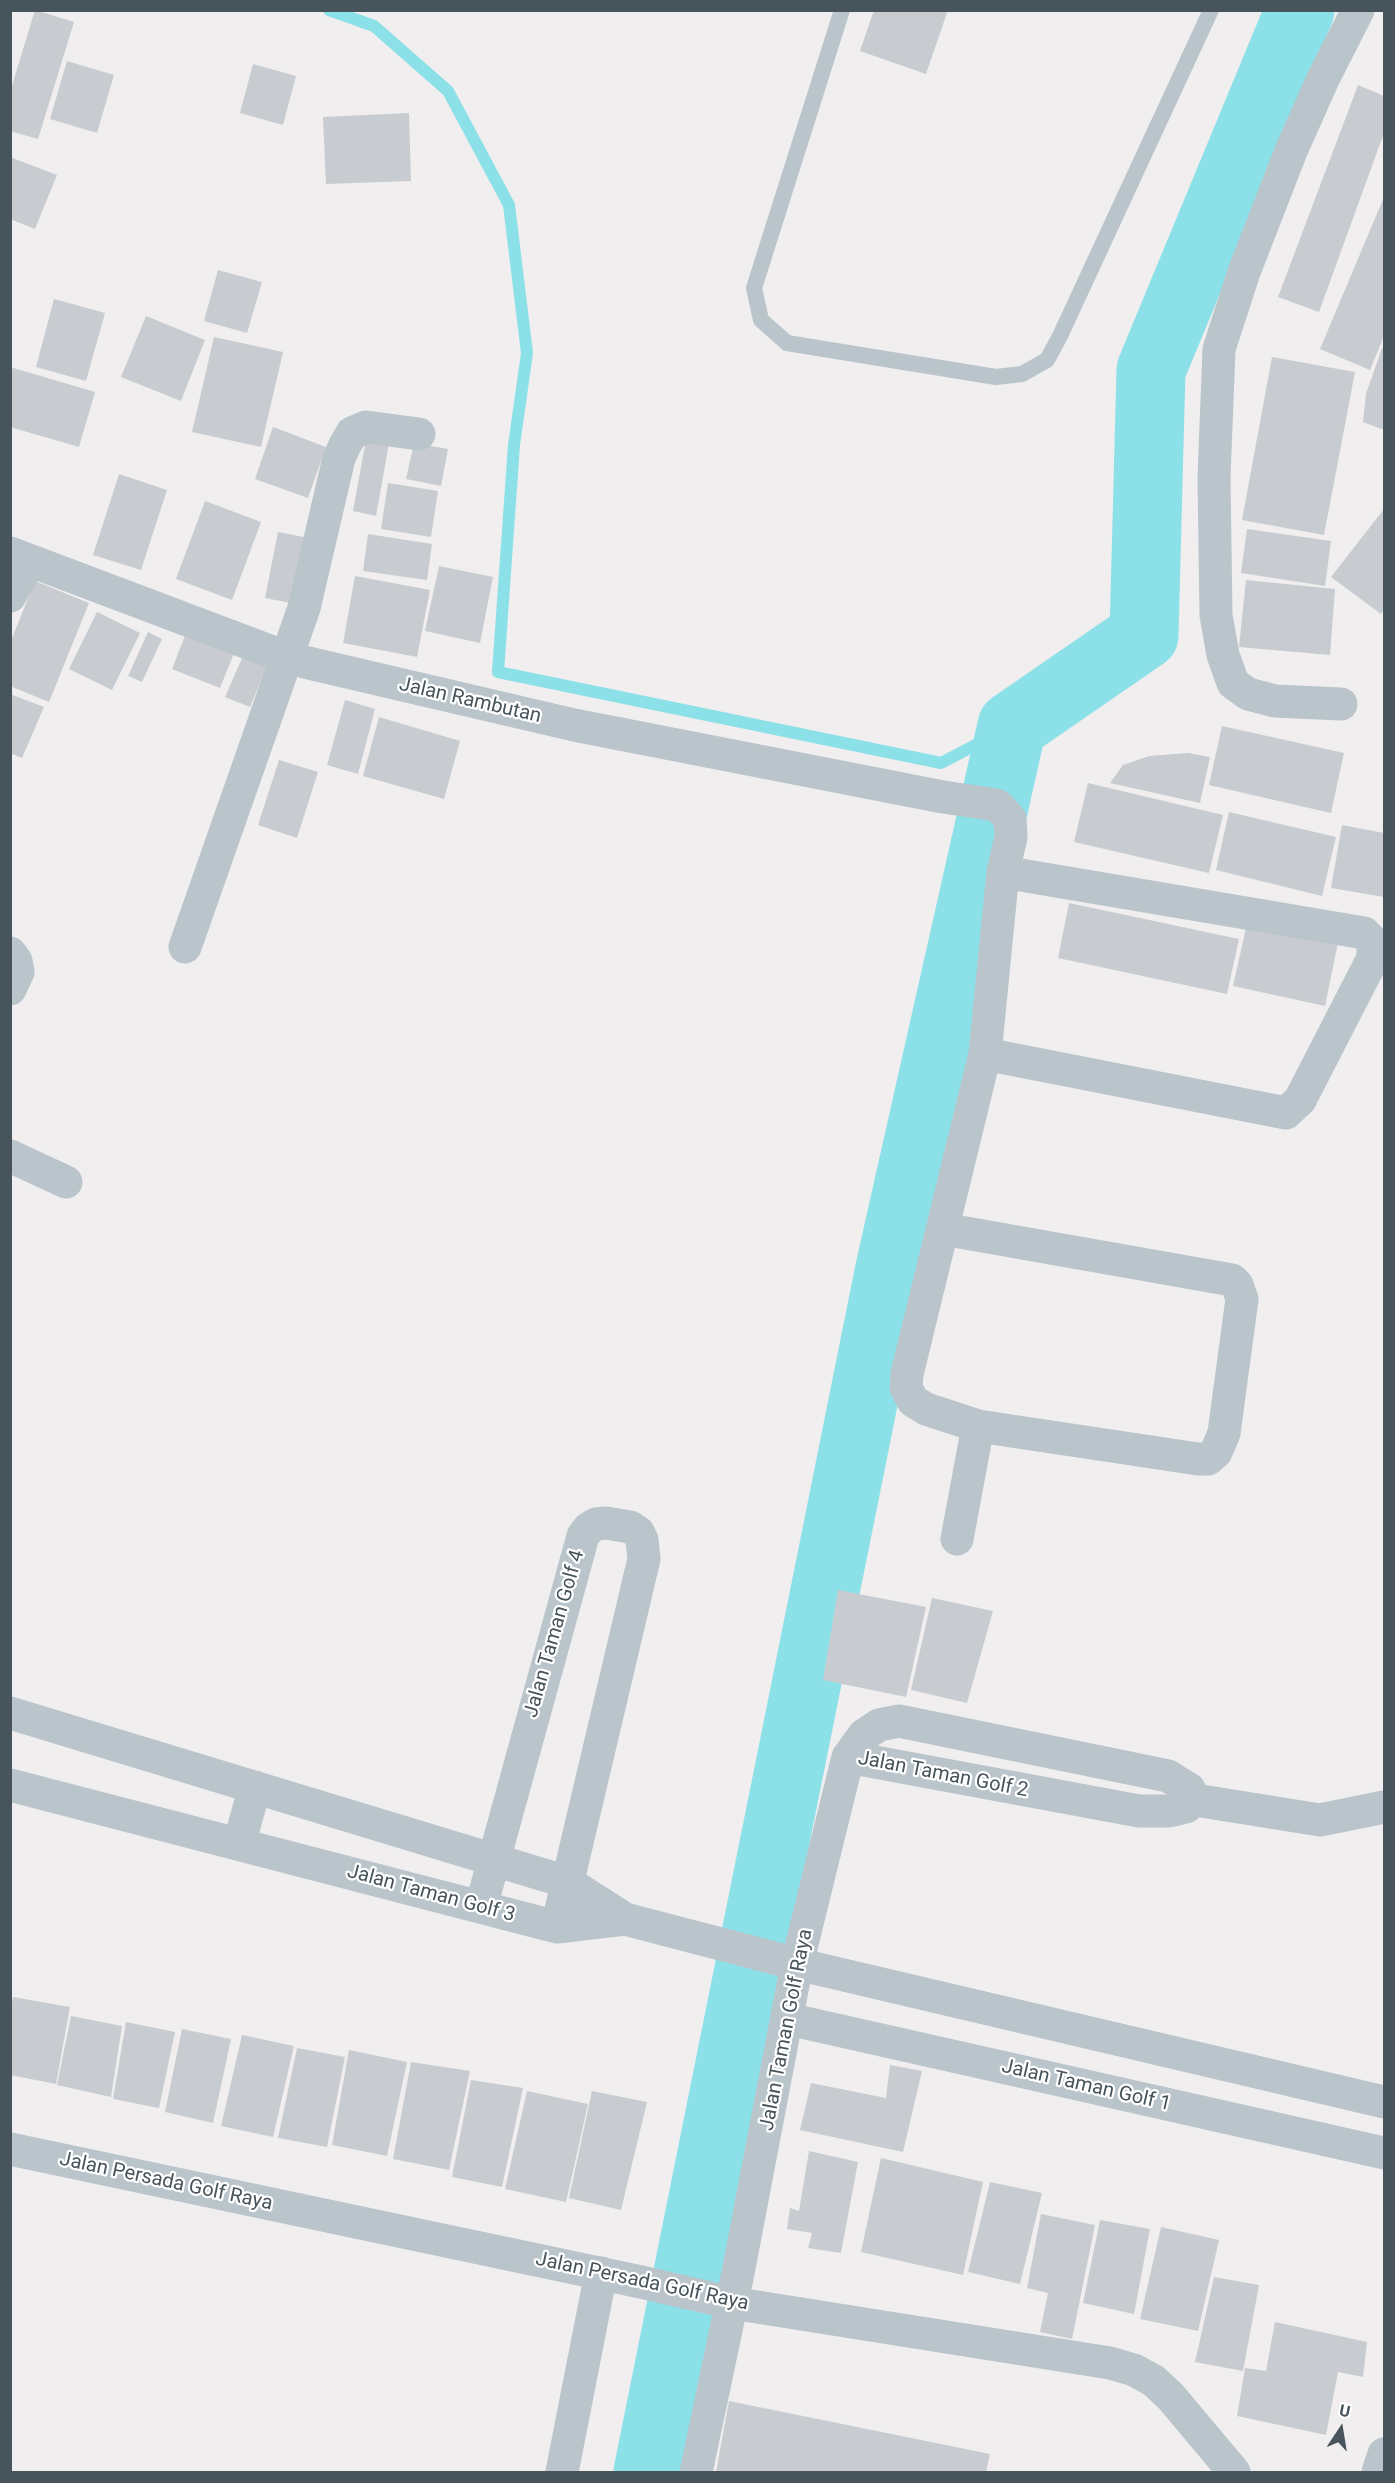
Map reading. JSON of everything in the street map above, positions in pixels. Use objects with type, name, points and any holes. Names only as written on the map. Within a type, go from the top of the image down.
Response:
[{"type":"street","points":[[1341,704],[1275,701],[1248,694],[1233,683],[1223,655],[1216,615],[1214,477],[1219,349],[1244,272],[1291,151],[1358,10]]},
{"type":"street","points":[[185,947],[304,608],[339,458],[352,433],[366,428],[419,434]]},
{"type":"street","points":[[10,596],[20,558]]},
{"type":"street","name":"Jalan Rambutan","points":[[20,558],[288,658],[574,725],[943,797],[998,805],[1010,819],[1011,837],[1004,872]]},
{"type":"street","points":[[944,1229],[1232,1280],[1242,1299],[1224,1433],[1216,1452],[1208,1459],[978,1426],[926,1409],[913,1401],[906,1388],[907,1374],[985,1054],[1004,872],[1364,933],[1373,942],[1372,958],[1300,1100],[1286,1113],[985,1054]]},
{"type":"street","points":[[10,953],[16,961],[18,972],[10,989]]},
{"type":"street","points":[[10,1156],[66,1182]]},
{"type":"street","points":[[957,1539],[978,1426]]},
{"type":"street","name":"Jalan Taman Golf 4","points":[[481,1907],[492,1859],[583,1536],[589,1528],[596,1524],[606,1523],[630,1527],[638,1532],[642,1539],[644,1559],[557,1927]]},
{"type":"street","name":"Jalan Taman Golf 3","points":[[10,1713],[567,1882],[625,1919],[783,1960]]},
{"type":"street","name":"Jalan Taman Golf 2","points":[[1195,1800],[1189,1789],[1168,1776],[899,1721],[879,1725],[864,1735],[848,1757],[1139,1811],[1186,1807],[1195,1800],[1320,1820],[1384,1807]]},
{"type":"street","name":"Jalan Taman Golf Raya","points":[[696,2472],[722,2301],[788,2019],[783,1960],[848,1757]]},
{"type":"street","name":"Jalan Taman Golf 3","points":[[10,1785],[557,1927],[625,1919]]},
{"type":"street","points":[[239,1844],[255,1787]]},
{"type":"street","points":[[783,1960],[1384,2102]]},
{"type":"street","name":"Jalan Taman Golf 1","points":[[788,2019],[1384,2153]]},
{"type":"street","name":"Jalan Persada Golf Raya","points":[[10,2149],[601,2273],[722,2301],[1110,2362],[1134,2370],[1154,2381],[1171,2397],[1234,2472]]},
{"type":"street","points":[[562,2472],[601,2273]]},
{"type":"street","points":[[1378,2472],[1384,2454]]},
{"type":"lane","points":[[842,10],[754,288],[760,320],[787,343],[996,377],[1022,374],[1047,360],[1210,10]]},
{"type":"building","points":[[35,10],[74,22],[38,139],[10,131],[10,92]]},
{"type":"building","points":[[874,10],[948,10],[926,74],[860,51]]},
{"type":"building","points":[[67,61],[114,75],[97,133],[50,119]]},
{"type":"building","points":[[253,64],[296,76],[283,125],[240,113]]},
{"type":"building","points":[[1358,85],[1384,96],[1384,133],[1319,312],[1278,297]]},
{"type":"building","points":[[409,113],[411,181],[326,184],[323,117]]},
{"type":"building","points":[[10,157],[57,175],[35,229],[10,219]]},
{"type":"building","points":[[1384,197],[1384,336],[1370,370],[1320,349]]},
{"type":"building","points":[[218,270],[262,282],[247,333],[204,321]]},
{"type":"building","points":[[54,299],[105,313],[86,381],[36,367]]},
{"type":"building","points":[[146,316],[205,340],[181,401],[121,377]]},
{"type":"building","points":[[214,337],[283,352],[261,447],[192,432]]},
{"type":"building","points":[[1382,348],[1384,349],[1384,430],[1363,422],[1366,394]]},
{"type":"building","points":[[1272,357],[1355,372],[1324,535],[1242,520]]},
{"type":"building","points":[[10,367],[95,392],[79,447],[10,427]]},
{"type":"building","points":[[273,427],[326,447],[308,498],[255,479]]},
{"type":"building","points":[[367,434],[390,438],[376,516],[353,511]]},
{"type":"building","points":[[414,443],[448,449],[441,486],[406,479]]},
{"type":"building","points":[[119,474],[167,490],[141,570],[93,555]]},
{"type":"building","points":[[388,483],[438,491],[431,537],[381,529]]},
{"type":"building","points":[[205,501],[261,522],[232,600],[176,579]]},
{"type":"building","points":[[1384,509],[1384,609],[1381,614],[1331,577]]},
{"type":"building","points":[[1247,529],[1331,541],[1325,586],[1241,573]]},
{"type":"building","points":[[278,532],[314,539],[301,605],[265,598]]},
{"type":"building","points":[[368,534],[432,544],[427,580],[363,571]]},
{"type":"building","points":[[439,566],[493,577],[480,643],[425,631]]},
{"type":"building","points":[[355,576],[430,590],[417,657],[343,643]]},
{"type":"building","points":[[1246,580],[1335,589],[1330,655],[1239,647]]},
{"type":"building","points":[[35,581],[89,603],[49,702],[10,686],[10,643]]},
{"type":"building","points":[[97,612],[140,633],[112,690],[69,669]]},
{"type":"building","points":[[188,628],[237,646],[220,688],[172,669]]},
{"type":"building","points":[[148,632],[162,639],[142,682],[128,676]]},
{"type":"building","points":[[246,649],[270,659],[250,707],[225,697]]},
{"type":"building","points":[[10,694],[44,707],[22,758],[10,753]]},
{"type":"building","points":[[345,700],[375,709],[358,774],[327,765]]},
{"type":"building","points":[[379,717],[460,741],[444,799],[363,776]]},
{"type":"building","points":[[1222,726],[1344,753],[1331,813],[1209,785]]},
{"type":"building","points":[[1188,753],[1210,757],[1200,803],[1110,783],[1123,765],[1149,756]]},
{"type":"building","points":[[279,760],[318,772],[297,838],[258,825]]},
{"type":"building","points":[[1088,783],[1223,815],[1209,873],[1074,842]]},
{"type":"building","points":[[1229,812],[1336,837],[1322,896],[1216,870]]},
{"type":"building","points":[[1342,825],[1384,833],[1384,897],[1331,888]]},
{"type":"building","points":[[1069,903],[1239,939],[1227,994],[1058,958]]},
{"type":"building","points":[[1249,915],[1340,933],[1325,1006],[1233,986]]},
{"type":"building","points":[[838,1590],[926,1607],[906,1697],[823,1680]]},
{"type":"building","points":[[932,1598],[993,1611],[967,1703],[911,1690]]},
{"type":"building","points":[[13,1997],[70,2007],[56,2084],[10,2075],[10,2010]]},
{"type":"building","points":[[71,2016],[122,2026],[111,2097],[57,2085]]},
{"type":"building","points":[[126,2022],[175,2032],[159,2108],[113,2099]]},
{"type":"building","points":[[182,2029],[231,2039],[213,2123],[165,2112]]},
{"type":"building","points":[[242,2035],[294,2046],[273,2137],[221,2126]]},
{"type":"building","points":[[297,2048],[345,2057],[327,2147],[278,2138]]},
{"type":"building","points":[[349,2050],[407,2062],[387,2156],[332,2145]]},
{"type":"building","points":[[411,2062],[470,2071],[449,2170],[393,2159]]},
{"type":"building","points":[[890,2065],[922,2071],[903,2152],[800,2130],[811,2083],[886,2098]]},
{"type":"building","points":[[471,2080],[523,2088],[502,2187],[452,2177]]},
{"type":"building","points":[[527,2091],[588,2104],[566,2202],[505,2189]]},
{"type":"building","points":[[592,2091],[647,2102],[621,2210],[569,2198]]},
{"type":"building","points":[[809,2151],[858,2162],[841,2253],[808,2248],[812,2233],[787,2229],[790,2208],[799,2211]]},
{"type":"building","points":[[881,2158],[983,2182],[963,2275],[861,2252]]},
{"type":"building","points":[[990,2182],[1042,2193],[1020,2284],[968,2272]]},
{"type":"building","points":[[1041,2214],[1095,2225],[1072,2339],[1040,2332],[1048,2293],[1027,2288]]},
{"type":"building","points":[[1100,2220],[1150,2229],[1134,2314],[1083,2303]]},
{"type":"building","points":[[1161,2227],[1219,2240],[1198,2331],[1140,2319]]},
{"type":"building","points":[[1214,2277],[1259,2285],[1243,2371],[1195,2362]]},
{"type":"building","points":[[1275,2322],[1367,2342],[1363,2377],[1338,2372],[1326,2435],[1237,2416],[1245,2368],[1266,2371]]},
{"type":"building","points":[[729,2401],[990,2454],[986,2472],[716,2472]]},
{"type":"waterway","points":[[329,10],[374,26],[448,91],[509,205],[527,353],[514,445],[498,672],[941,763],[1012,726]]},
{"type":"waterway","points":[[648,2472],[890,1268],[1012,726],[1144,635],[1151,370],[1300,10]]}]
